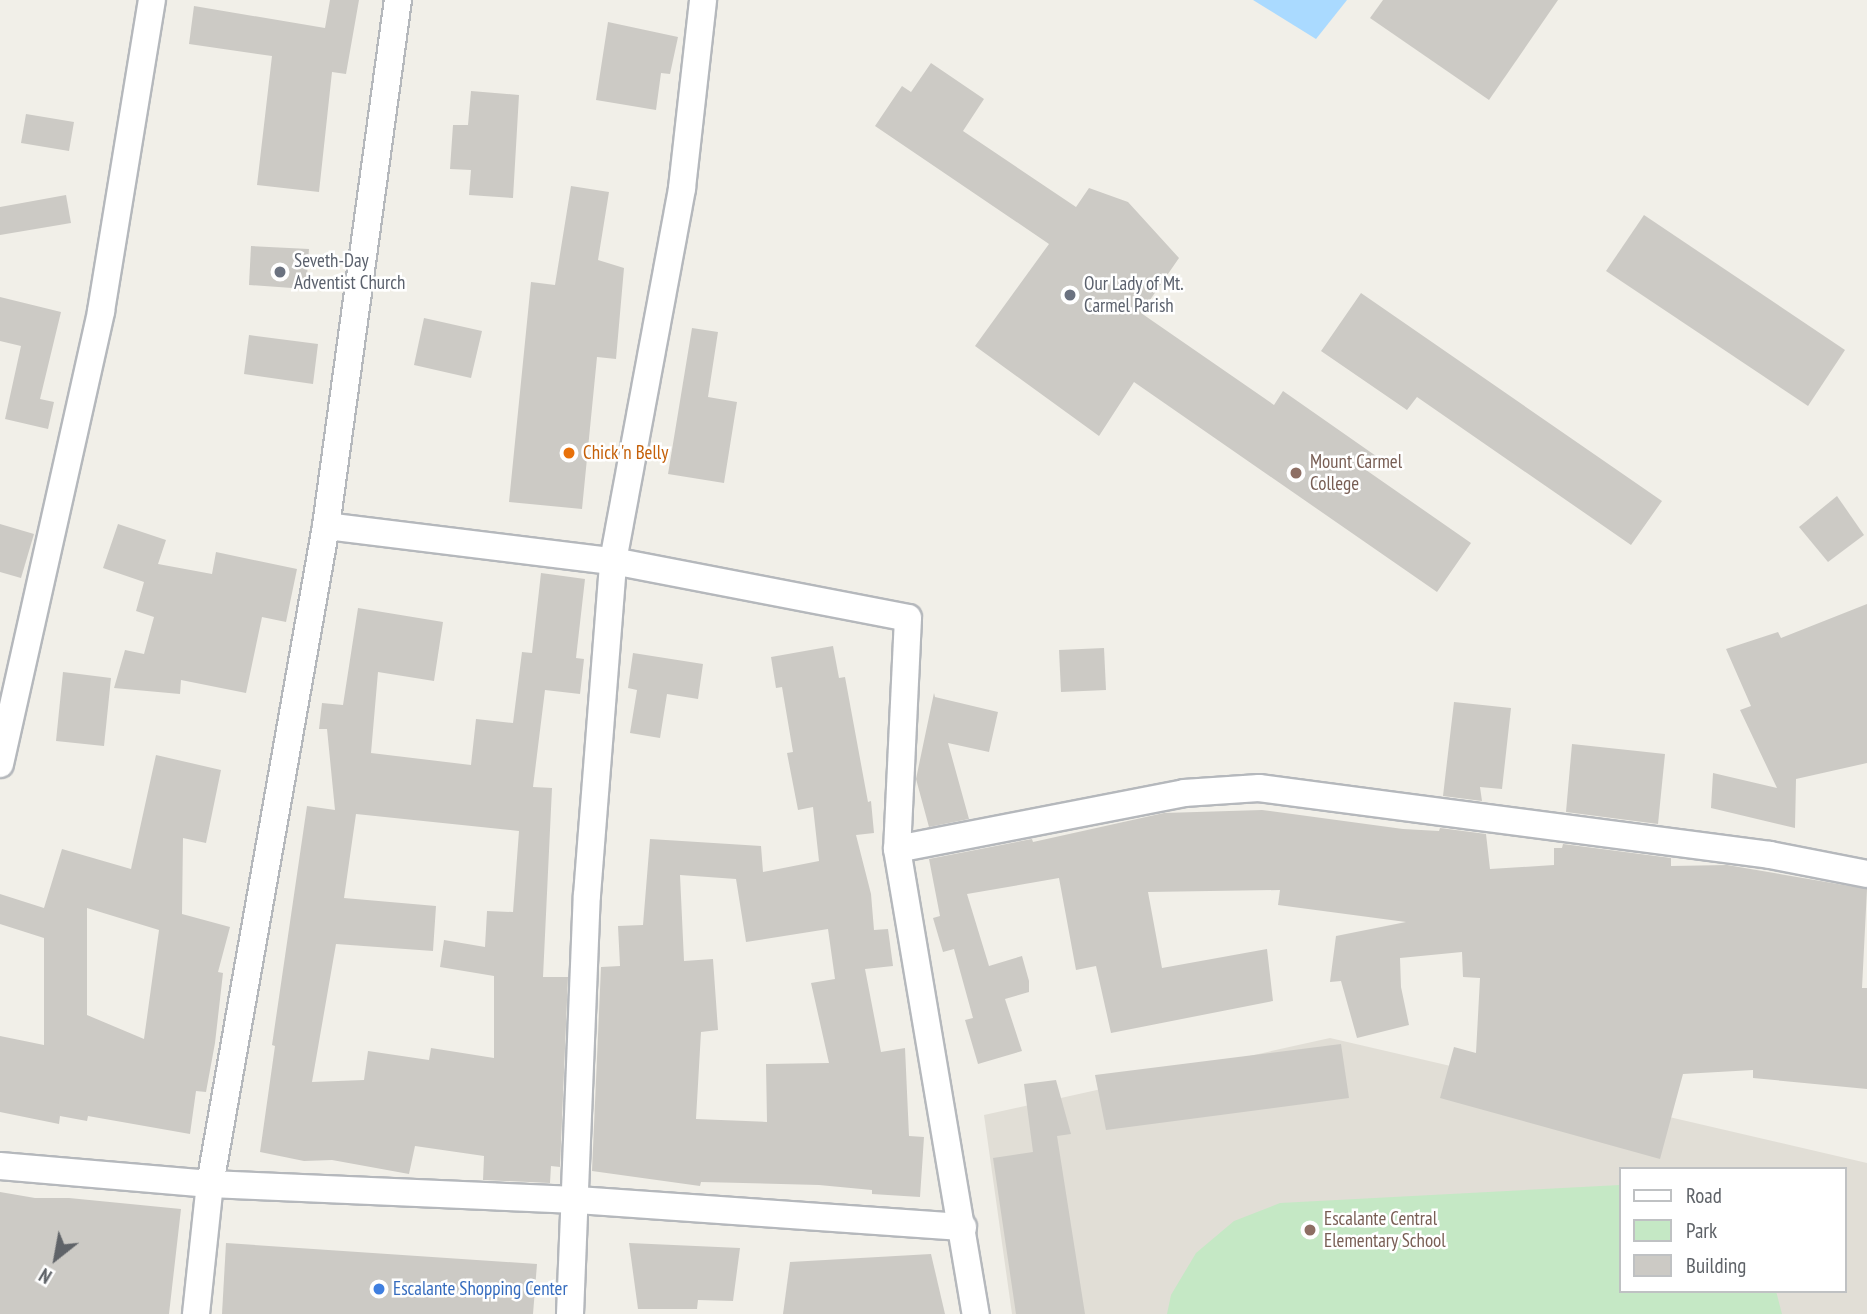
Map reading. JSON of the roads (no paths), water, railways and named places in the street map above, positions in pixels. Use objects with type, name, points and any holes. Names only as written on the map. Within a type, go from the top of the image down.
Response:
[{"type":"street","points":[[0,764],[101,311],[152,0]]},
{"type":"street","points":[[195,1314],[210,1184],[326,526],[398,0]]},
{"type":"street","points":[[570,1314],[587,894],[613,561],[682,188],[703,0]]},
{"type":"street","points":[[326,526],[613,561],[908,618],[897,849],[976,1314]]},
{"type":"street","points":[[897,849],[1184,793],[1259,788],[1770,855],[1867,874]]},
{"type":"street","points":[[0,1166],[210,1184],[576,1200],[963,1227]]},
{"type":"water","points":[[1253,0],[1347,0],[1316,39]]},
{"type":"place","name":"Seveth-Day Adventist Church","points":[[280,272]]},
{"type":"place","name":"Our Lady of Mt. Carmel Parish","points":[[1070,295]]},
{"type":"place","name":"Chick 'n Belly","points":[[569,453]]},
{"type":"place","name":"Mount Carmel College","points":[[1296,473]]},
{"type":"place","name":"Escalante Central Elementary School","points":[[1310,1230]]},
{"type":"place","name":"Escalante Shopping Center","points":[[379,1289]]}]
